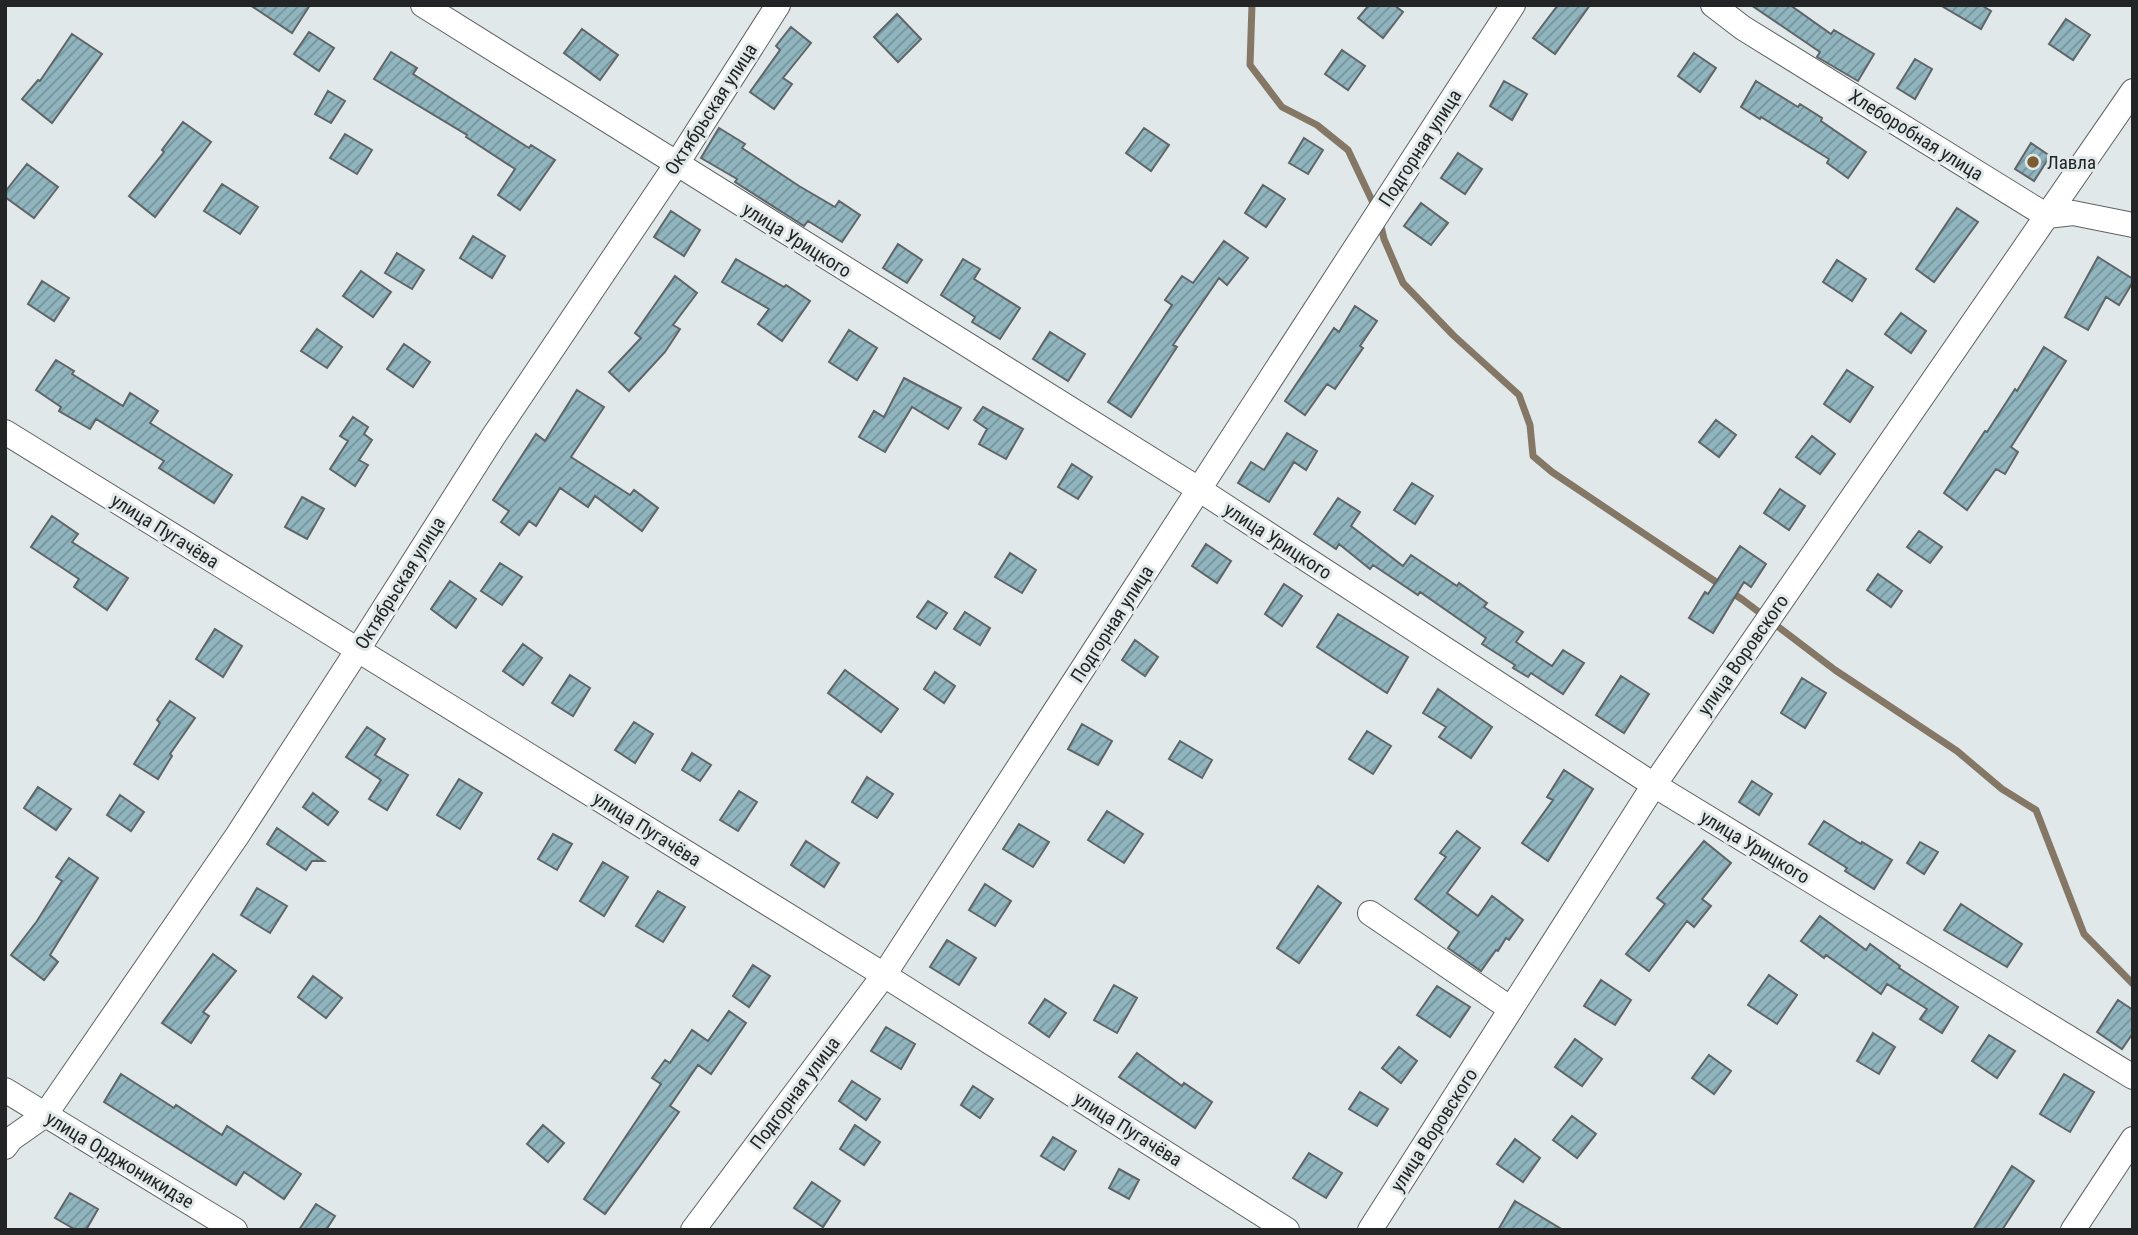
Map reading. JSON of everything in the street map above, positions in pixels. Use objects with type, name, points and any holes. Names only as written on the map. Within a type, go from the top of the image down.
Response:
[{"type":"street","name":"улица Урицкого","points":[[423,5],[1200,490],[1654,785],[2133,1077]]},
{"type":"street","name":"Октябрьская улица","points":[[5,1147],[11,1139],[44,1115],[237,836],[493,437],[676,165],[778,5]]},
{"type":"street","name":"Подгорная улица","points":[[693,1230],[884,975],[1513,5]]},
{"type":"street","name":"Хлеборобная улица","points":[[1713,5],[1755,35],[2047,216]]},
{"type":"street","name":"улица Воровского","points":[[1370,1230],[1654,785],[2133,91]]},
{"type":"street","points":[[2047,216],[2073,213],[2133,225]]},
{"type":"street","name":"улица Пугачёва","points":[[5,432],[884,975],[1287,1230]]},
{"type":"street","points":[[1370,913],[1511,1009]]},
{"type":"street","name":"улица Орджоникидзе","points":[[5,1090],[234,1230]]},
{"type":"street","points":[[2073,1230],[2133,1139]]},
{"type":"building","points":[[250,5],[310,5],[292,33]]},
{"type":"building","points":[[1369,5],[1394,5],[1403,12],[1383,38],[1358,18]]},
{"type":"building","points":[[1558,5],[1590,5],[1555,54],[1533,38]]},
{"type":"building","points":[[1751,5],[1790,5],[1831,34],[1834,30],[1874,54],[1858,81],[1817,57],[1820,52]]},
{"type":"building","points":[[1940,5],[1981,5],[1991,11],[1981,29]]},
{"type":"building","points":[[897,14],[921,39],[898,62],[874,37]]},
{"type":"building","points":[[2066,19],[2090,35],[2073,60],[2049,44]]},
{"type":"building","points":[[791,27],[811,43],[783,78],[792,84],[774,109],[750,92],[780,50],[776,46]]},
{"type":"building","points":[[582,29],[618,55],[600,80],[564,53]]},
{"type":"building","points":[[309,32],[334,48],[319,71],[294,54]]},
{"type":"building","points":[[72,34],[102,54],[52,123],[22,99],[38,80],[40,81]]},
{"type":"building","points":[[1342,50],[1365,66],[1348,90],[1325,74]]},
{"type":"building","points":[[391,52],[417,68],[413,74],[529,148],[531,145],[555,160],[520,210],[498,195],[515,169],[466,137],[467,135],[374,79]]},
{"type":"building","points":[[1694,53],[1716,68],[1700,92],[1678,76]]},
{"type":"building","points":[[1915,59],[1932,69],[1915,99],[1897,88]]},
{"type":"building","points":[[1504,81],[1527,94],[1512,120],[1490,106]]},
{"type":"building","points":[[1756,81],[1798,107],[1800,104],[1822,118],[1821,121],[1866,152],[1848,178],[1827,163],[1829,159],[1741,107]]},
{"type":"building","points":[[328,91],[345,101],[331,123],[315,114]]},
{"type":"building","points":[[183,122],[211,142],[155,217],[129,196],[164,152],[162,150]]},
{"type":"building","points":[[719,128],[745,144],[742,148],[799,186],[835,207],[839,201],[860,215],[842,242],[808,221],[804,226],[735,182],[737,179],[701,158]]},
{"type":"building","points":[[1144,128],[1169,145],[1151,171],[1126,153]]},
{"type":"building","points":[[345,134],[372,150],[357,174],[330,158]]},
{"type":"building","points":[[1304,138],[1323,150],[1308,174],[1289,163]]},
{"type":"building","name":"Лавла","points":[[2031,143],[2050,156],[2034,181],[2015,169]]},
{"type":"building","points":[[1458,153],[1482,169],[1465,194],[1441,178]]},
{"type":"building","points":[[27,164],[58,187],[34,218],[5,197],[5,192]]},
{"type":"building","points":[[222,184],[258,207],[240,234],[204,211]]},
{"type":"building","points":[[1263,185],[1285,199],[1266,227],[1245,213]]},
{"type":"building","points":[[1421,203],[1448,223],[1431,245],[1404,226]]},
{"type":"building","points":[[1957,208],[1978,222],[1934,282],[1916,269]]},
{"type":"building","points":[[671,211],[700,230],[684,256],[654,237]]},
{"type":"building","points":[[473,236],[505,256],[492,278],[460,258]]},
{"type":"building","points":[[1224,241],[1248,258],[1227,285],[1219,278],[1173,345],[1177,347],[1131,417],[1108,402],[1172,305],[1165,300],[1182,276],[1193,283]]},
{"type":"building","points":[[898,244],[922,260],[907,283],[883,268]]},
{"type":"building","points":[[397,253],[424,270],[412,289],[385,273]]},
{"type":"building","points":[[2098,257],[2133,279],[2133,282],[2119,305],[2106,297],[2088,330],[2065,317]]},
{"type":"building","points":[[736,259],[810,301],[782,341],[758,324],[769,309],[722,282]]},
{"type":"building","points":[[963,259],[980,269],[974,279],[1020,308],[1000,339],[972,322],[975,317],[941,295]]},
{"type":"building","points":[[1837,260],[1866,279],[1852,301],[1823,282]]},
{"type":"building","points":[[361,271],[391,292],[373,317],[343,296]]},
{"type":"building","points":[[675,276],[697,293],[673,325],[680,329],[665,352],[629,391],[609,372],[641,338],[635,333]]},
{"type":"building","points":[[42,281],[69,298],[54,321],[28,304]]},
{"type":"building","points":[[1355,306],[1377,321],[1360,346],[1363,348],[1335,389],[1327,384],[1305,415],[1285,401],[1334,328],[1339,332]]},
{"type":"building","points":[[1901,313],[1926,331],[1911,353],[1885,334]]},
{"type":"building","points":[[317,329],[342,347],[327,368],[301,351]]},
{"type":"building","points":[[849,330],[877,348],[857,380],[829,362]]},
{"type":"building","points":[[1050,332],[1085,354],[1068,381],[1033,359]]},
{"type":"building","points":[[404,344],[430,362],[413,387],[387,369]]},
{"type":"building","points":[[2044,347],[2066,361],[2011,447],[2018,452],[2005,474],[1996,469],[1967,510],[1944,493],[2015,389],[2017,391]]},
{"type":"building","points":[[56,360],[74,371],[72,374],[123,406],[130,393],[158,411],[150,423],[232,475],[214,503],[159,468],[164,461],[96,419],[90,429],[59,411],[61,407],[36,390]]},
{"type":"building","points":[[1847,370],[1873,387],[1850,422],[1824,404]]},
{"type":"building","points":[[904,378],[961,408],[948,429],[912,407],[885,452],[859,437],[874,411],[884,417]]},
{"type":"building","points":[[577,390],[604,407],[571,457],[630,495],[634,490],[658,508],[642,531],[595,496],[588,507],[560,488],[536,526],[529,521],[519,535],[501,522],[509,511],[493,500],[536,434],[545,441]]},
{"type":"building","points":[[983,407],[1023,429],[1006,459],[979,444],[987,429],[974,420]]},
{"type":"building","points":[[353,417],[368,427],[364,434],[372,440],[359,460],[368,465],[355,486],[330,469],[348,441],[340,436]]},
{"type":"building","points":[[1716,420],[1736,435],[1719,457],[1699,442]]},
{"type":"building","points":[[1287,433],[1317,451],[1306,470],[1294,462],[1269,502],[1238,483],[1251,462],[1264,470]]},
{"type":"building","points":[[1812,436],[1835,454],[1820,474],[1796,457]]},
{"type":"building","points":[[1072,464],[1092,477],[1078,499],[1058,487]]},
{"type":"building","points":[[1412,483],[1433,496],[1415,524],[1394,510]]},
{"type":"building","points":[[1780,489],[1805,506],[1789,530],[1764,513]]},
{"type":"building","points":[[302,497],[324,509],[307,539],[285,527]]},
{"type":"building","points":[[1338,498],[1360,512],[1351,526],[1403,566],[1411,555],[1457,586],[1459,583],[1487,603],[1484,607],[1523,632],[1516,642],[1552,666],[1563,650],[1584,663],[1563,694],[1531,673],[1528,677],[1513,668],[1515,665],[1482,644],[1486,638],[1420,592],[1418,595],[1373,565],[1370,569],[1339,544],[1336,549],[1314,534]]},
{"type":"building","points":[[52,516],[78,534],[72,542],[128,578],[107,610],[74,587],[79,579],[31,547]]},
{"type":"building","points":[[1919,531],[1942,547],[1930,563],[1907,547]]},
{"type":"building","points":[[1206,544],[1231,561],[1217,583],[1192,566]]},
{"type":"building","points":[[1740,546],[1766,564],[1751,587],[1744,582],[1713,633],[1689,618]]},
{"type":"building","points":[[1010,553],[1036,570],[1022,593],[995,577]]},
{"type":"building","points":[[500,563],[522,577],[502,605],[481,591]]},
{"type":"building","points":[[1878,574],[1902,591],[1891,607],[1867,590]]},
{"type":"building","points":[[450,581],[476,599],[456,628],[431,609]]},
{"type":"building","points":[[1284,584],[1302,596],[1282,626],[1265,614]]},
{"type":"building","points":[[928,601],[947,613],[936,629],[917,617]]},
{"type":"building","points":[[965,612],[990,628],[980,645],[954,629]]},
{"type":"building","points":[[1338,614],[1408,657],[1387,693],[1317,647]]},
{"type":"building","points":[[215,629],[242,646],[223,677],[196,659]]},
{"type":"building","points":[[1135,640],[1158,657],[1145,676],[1122,660]]},
{"type":"building","points":[[523,644],[542,658],[523,685],[503,671]]},
{"type":"building","points":[[845,670],[898,709],[881,732],[828,693]]},
{"type":"building","points":[[935,672],[955,686],[944,703],[924,689]]},
{"type":"building","points":[[570,675],[590,688],[573,716],[552,703]]},
{"type":"building","points":[[1621,676],[1649,694],[1624,733],[1596,715]]},
{"type":"building","points":[[1802,678],[1826,693],[1805,728],[1781,713]]},
{"type":"building","points":[[1438,689],[1492,727],[1471,758],[1439,737],[1446,727],[1423,713]]},
{"type":"building","points":[[170,701],[195,718],[170,754],[172,756],[158,779],[134,764],[160,723],[157,720]]},
{"type":"building","points":[[634,722],[653,734],[635,763],[615,750]]},
{"type":"building","points":[[1082,724],[1112,741],[1098,765],[1068,749]]},
{"type":"building","points":[[367,727],[385,739],[375,755],[408,775],[387,810],[369,799],[381,780],[346,757]]},
{"type":"building","points":[[1367,731],[1391,746],[1373,774],[1349,759]]},
{"type":"building","points":[[1180,741],[1212,760],[1202,778],[1169,759]]},
{"type":"building","points":[[692,753],[711,765],[700,781],[682,770]]},
{"type":"building","points":[[1564,770],[1593,789],[1548,861],[1522,843],[1553,800],[1547,797]]},
{"type":"building","points":[[867,777],[893,794],[877,818],[852,802]]},
{"type":"building","points":[[459,779],[482,793],[460,829],[437,815]]},
{"type":"building","points":[[1752,781],[1772,794],[1759,815],[1739,802]]},
{"type":"building","points":[[38,787],[71,809],[56,830],[24,808]]},
{"type":"building","points":[[739,791],[757,802],[738,831],[720,820]]},
{"type":"building","points":[[313,793],[338,812],[328,825],[303,807]]},
{"type":"building","points":[[120,795],[144,812],[131,831],[107,815]]},
{"type":"building","points":[[1107,811],[1143,834],[1124,863],[1088,840]]},
{"type":"building","points":[[1824,821],[1892,860],[1874,889],[1809,844]]},
{"type":"building","points":[[1019,824],[1049,842],[1033,867],[1003,849]]},
{"type":"building","points":[[277,828],[324,861],[312,861],[306,870],[267,844]]},
{"type":"building","points":[[1457,831],[1480,848],[1447,893],[1478,916],[1492,896],[1523,920],[1481,971],[1448,948],[1459,932],[1415,899],[1446,857],[1440,853]]},
{"type":"building","points":[[553,834],[572,844],[557,870],[538,859]]},
{"type":"building","points":[[806,841],[839,863],[824,887],[791,865]]},
{"type":"building","points":[[1704,841],[1731,863],[1702,899],[1711,906],[1694,927],[1687,921],[1649,971],[1626,954],[1665,904],[1657,898]]},
{"type":"building","points":[[1920,842],[1938,852],[1924,874],[1907,863]]},
{"type":"building","points":[[69,858],[98,878],[50,955],[58,962],[44,980],[11,955],[37,921],[62,881],[56,877]]},
{"type":"building","points":[[603,862],[628,877],[604,916],[580,901]]},
{"type":"building","points":[[985,884],[1011,901],[995,926],[969,910]]},
{"type":"building","points":[[1318,886],[1341,903],[1299,963],[1277,948]]},
{"type":"building","points":[[257,888],[287,906],[270,933],[241,915]]},
{"type":"building","points":[[658,891],[685,907],[663,942],[636,926]]},
{"type":"building","points":[[1961,904],[2022,944],[2007,967],[1944,930]]},
{"type":"building","points":[[1820,916],[1866,950],[1870,944],[1900,966],[1899,968],[1958,1007],[1942,1033],[1920,1019],[1927,1009],[1887,984],[1881,994],[1826,955],[1824,958],[1801,941]]},
{"type":"building","points":[[947,940],[976,958],[959,985],[930,967]]},
{"type":"building","points":[[213,954],[236,971],[203,1012],[209,1016],[191,1043],[162,1023]]},
{"type":"building","points":[[753,965],[770,976],[749,1007],[733,996]]},
{"type":"building","points":[[1769,975],[1797,995],[1777,1024],[1748,1005]]},
{"type":"building","points":[[313,976],[342,998],[326,1018],[298,997]]},
{"type":"building","points":[[1601,980],[1631,1000],[1615,1025],[1584,1006]]},
{"type":"building","points":[[1114,985],[1137,998],[1117,1033],[1094,1020]]},
{"type":"building","points":[[1437,986],[1470,1007],[1450,1037],[1417,1015]]},
{"type":"building","points":[[1045,999],[1066,1013],[1049,1037],[1029,1023]]},
{"type":"building","points":[[2118,1000],[2133,1010],[2133,1033],[2122,1049],[2097,1032]]},
{"type":"building","points":[[729,1011],[746,1023],[711,1074],[698,1065],[670,1106],[679,1112],[605,1214],[584,1199],[661,1084],[652,1078],[665,1060],[670,1063],[692,1030],[708,1041]]},
{"type":"building","points":[[886,1027],[915,1044],[901,1069],[871,1051]]},
{"type":"building","points":[[1873,1033],[1895,1047],[1879,1074],[1857,1061]]},
{"type":"building","points":[[1989,1035],[2015,1051],[1997,1078],[1972,1061]]},
{"type":"building","points":[[1575,1039],[1602,1059],[1582,1086],[1555,1067]]},
{"type":"building","points":[[1399,1047],[1417,1061],[1401,1083],[1382,1068]]},
{"type":"building","points":[[1137,1053],[1182,1086],[1184,1083],[1212,1102],[1195,1128],[1119,1077]]},
{"type":"building","points":[[1709,1055],[1731,1071],[1714,1094],[1692,1078]]},
{"type":"building","points":[[121,1074],[222,1135],[227,1126],[301,1174],[284,1199],[244,1172],[236,1185],[104,1102]]},
{"type":"building","points":[[2064,1074],[2094,1092],[2070,1132],[2040,1114]]},
{"type":"building","points":[[852,1081],[880,1099],[866,1120],[839,1101]]},
{"type":"building","points":[[973,1086],[993,1099],[980,1118],[961,1105]]},
{"type":"building","points":[[1360,1092],[1388,1109],[1377,1126],[1349,1109]]},
{"type":"building","points":[[1572,1116],[1596,1134],[1577,1158],[1553,1140]]},
{"type":"building","points":[[543,1125],[564,1143],[548,1162],[527,1144]]},
{"type":"building","points":[[855,1125],[880,1142],[864,1165],[840,1149]]},
{"type":"building","points":[[1053,1137],[1076,1151],[1064,1170],[1041,1156]]},
{"type":"building","points":[[1515,1139],[1540,1158],[1523,1182],[1497,1164]]},
{"type":"building","points":[[1309,1153],[1342,1173],[1326,1198],[1293,1178]]},
{"type":"building","points":[[2012,1166],[2034,1181],[2002,1230],[1973,1230]]},
{"type":"building","points":[[1119,1169],[1139,1180],[1129,1199],[1109,1188]]},
{"type":"building","points":[[812,1182],[840,1201],[823,1227],[794,1208]]},
{"type":"building","points":[[70,1193],[98,1209],[86,1230],[76,1230],[55,1218]]},
{"type":"building","points":[[1515,1201],[1563,1230],[1498,1230]]},
{"type":"building","points":[[316,1204],[335,1216],[326,1230],[299,1230]]},
{"type":"waterway","points":[[1252,5],[1250,65],[1282,107],[1317,125],[1348,150],[1375,207]]},
{"type":"waterway","points":[[1380,222],[1384,239],[1403,283],[1453,335],[1519,395],[1530,425],[1533,456],[1552,472],[1743,600],[1835,670],[1957,751],[2002,789],[2036,810],[2084,934],[2133,984]]},
{"type":"place","name":"Лавла","points":[[2033,162]]}]
